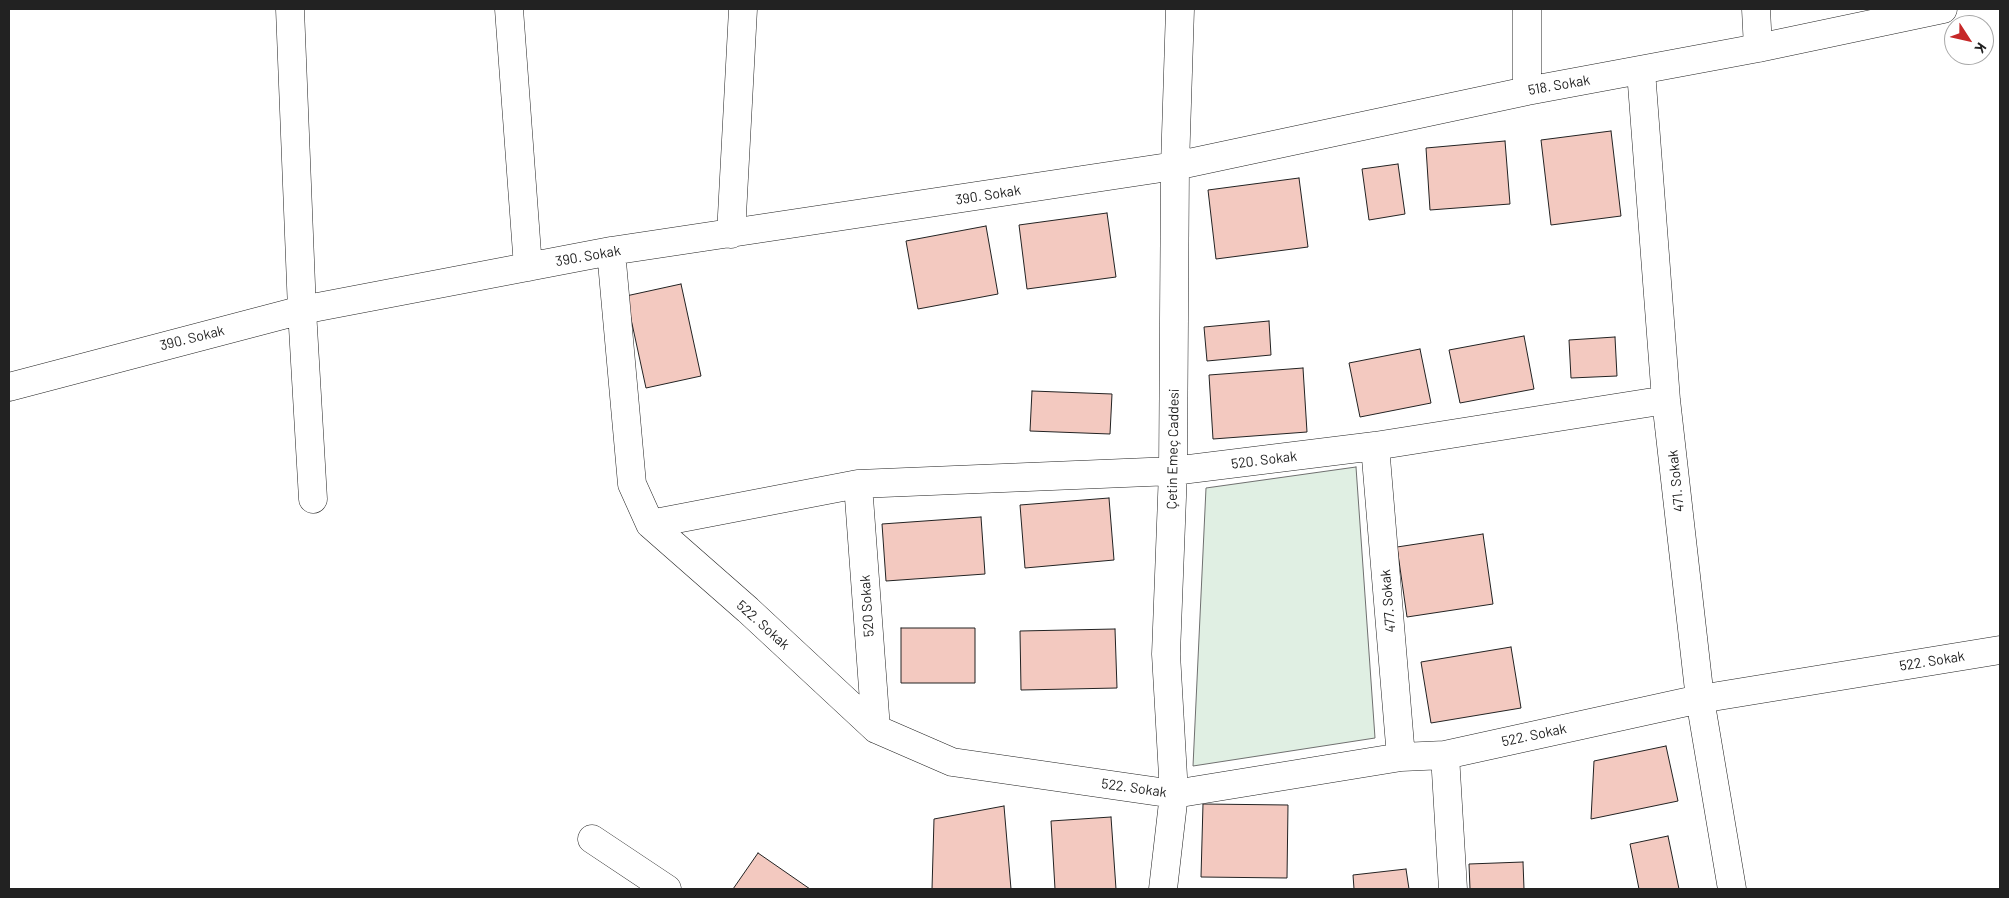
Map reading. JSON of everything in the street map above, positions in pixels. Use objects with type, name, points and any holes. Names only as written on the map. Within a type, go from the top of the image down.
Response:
[{"type":"street","points":[[290,9],[302,310],[313,499]]},
{"type":"street","points":[[509,9],[528,266]]},
{"type":"street","points":[[731,234],[743,9]]},
{"type":"street","name":"Çetin Emeç Caddesi","points":[[1163,889],[1174,794],[1166,654],[1173,471],[1175,166],[1180,9]]},
{"type":"street","points":[[1527,9],[1527,91]]},
{"type":"street","points":[[1756,9],[1758,48]]},
{"type":"street","name":"518. Sokak","points":[[1175,166],[1527,91],[1758,48],[1943,9]]},
{"type":"street","name":"471. Sokak","points":[[1641,71],[1666,400],[1700,699],[1732,889]]},
{"type":"street","name":"390. Sokak","points":[[9,387],[302,310],[528,266],[611,251],[1175,166]]},
{"type":"street","name":"522. Sokak","points":[[611,251],[632,484],[650,524],[748,610],[876,729],[952,762],[1174,794],[1401,757],[1445,755],[1700,699],[2000,650]]},
{"type":"street","name":"520. Sokak","points":[[650,524],[858,484],[1173,471],[1375,446],[1666,400]]},
{"type":"street","name":"477. Sokak","points":[[1375,446],[1401,757]]},
{"type":"street","name":"520 Sokak","points":[[858,484],[876,729]]},
{"type":"street","points":[[1445,755],[1453,889]]},
{"type":"street","points":[[592,840],[667,889]]},
{"type":"green space","points":[[1356,467],[1375,738],[1193,766],[1206,488]]},
{"type":"building","points":[[1611,131],[1621,216],[1551,225],[1541,140]]},
{"type":"building","points":[[1505,141],[1510,204],[1430,210],[1426,148]]},
{"type":"building","points":[[1398,164],[1405,214],[1369,220],[1362,169]]},
{"type":"building","points":[[1299,178],[1308,247],[1216,259],[1208,190]]},
{"type":"building","points":[[1107,213],[1116,277],[1027,289],[1019,225]]},
{"type":"building","points":[[986,226],[998,294],[918,309],[906,241]]},
{"type":"building","points":[[681,284],[701,376],[646,388],[626,296]]},
{"type":"building","points":[[1269,321],[1271,355],[1207,361],[1204,327]]},
{"type":"building","points":[[1524,336],[1534,389],[1460,403],[1449,350]]},
{"type":"building","points":[[1615,337],[1617,376],[1571,378],[1569,340]]},
{"type":"building","points":[[1420,349],[1431,403],[1360,417],[1349,363]]},
{"type":"building","points":[[1303,368],[1307,432],[1213,439],[1209,375]]},
{"type":"building","points":[[1032,391],[1112,394],[1110,434],[1030,431]]},
{"type":"building","points":[[1109,498],[1114,560],[1025,568],[1020,505]]},
{"type":"building","points":[[981,517],[985,574],[886,581],[882,524]]},
{"type":"building","points":[[1483,534],[1493,604],[1407,617],[1397,547]]},
{"type":"building","points":[[901,628],[975,628],[975,683],[901,683]]},
{"type":"building","points":[[1115,629],[1117,688],[1021,690],[1020,631]]},
{"type":"building","points":[[1511,647],[1521,708],[1431,723],[1421,662]]},
{"type":"building","points":[[1666,746],[1678,801],[1591,819],[1594,761]]},
{"type":"building","points":[[1203,804],[1288,805],[1287,878],[1201,877]]},
{"type":"building","points":[[1004,806],[1011,889],[932,889],[934,819]]},
{"type":"building","points":[[1111,817],[1116,889],[1055,889],[1051,821]]},
{"type":"building","points":[[1668,836],[1679,889],[1639,889],[1630,844]]},
{"type":"building","points":[[758,853],[810,889],[733,889]]},
{"type":"building","points":[[1523,862],[1524,889],[1470,889],[1469,864]]},
{"type":"building","points":[[1406,869],[1409,889],[1354,889],[1353,875]]}]
